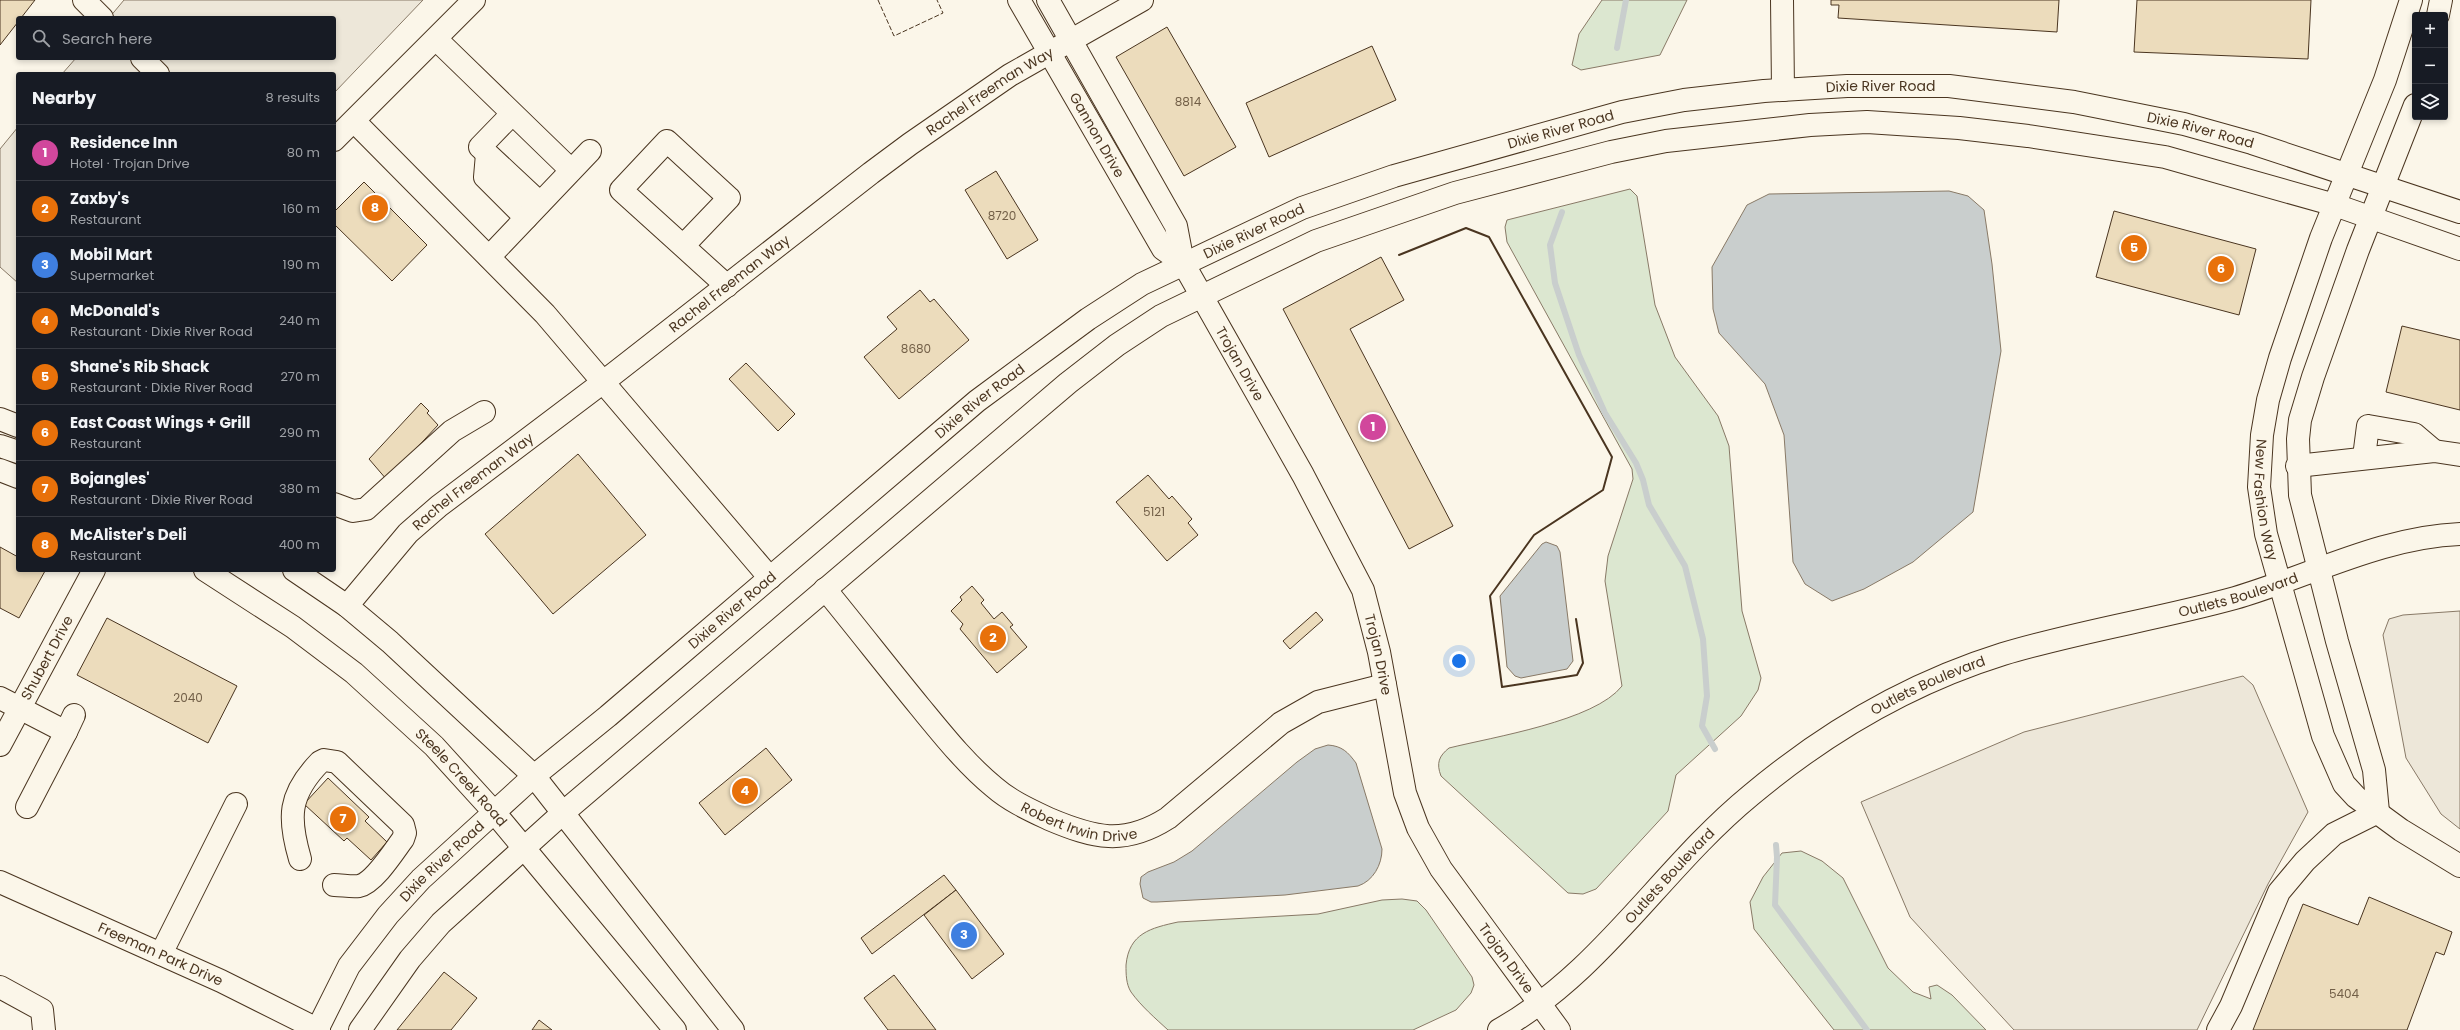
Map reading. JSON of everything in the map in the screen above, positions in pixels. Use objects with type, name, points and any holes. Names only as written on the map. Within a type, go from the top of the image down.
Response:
[{"type":"street","points":[[84,0],[100,16]]},
{"type":"street","points":[[336,138],[474,0]]},
{"type":"street","name":"Gannon Drive","points":[[1019,0],[1163,248],[1186,270]]},
{"type":"street","name":"Gannon Drive","points":[[1048,0],[1176,226],[1186,270]]},
{"type":"street","name":"Rachel Freeman Way","points":[[347,606],[408,533],[430,514],[602,383],[910,144],[1010,75],[1142,0]]},
{"type":"street","points":[[1782,0],[1783,90]]},
{"type":"street","name":"New Fashion Way","points":[[2411,0],[2385,80],[2321,238],[2280,358],[2268,400],[2260,449],[2259,487],[2261,510],[2266,534],[2322,736],[2344,784],[2356,797],[2422,845],[2460,866]]},
{"type":"street","points":[[2439,12],[2441,0]]},
{"type":"street","points":[[436,39],[571,170]]},
{"type":"street","points":[[144,60],[156,72]]},
{"type":"street","name":"Dixie River Road","points":[[318,1030],[349,966],[388,915],[421,879],[534,776],[608,716],[977,400],[1088,319],[1142,284],[1186,270],[1302,208],[1402,174],[1622,112],[1684,100],[1783,90],[1847,86],[1949,86],[2074,102],[2184,124],[2347,174],[2460,212]]},
{"type":"street","points":[[2218,1030],[2231,1006],[2279,892],[2305,861],[2334,834],[2378,812],[2374,770],[2318,570],[2300,495],[2297,466],[2300,420],[2313,377],[2370,218],[2412,113]]},
{"type":"street","points":[[512,114],[480,147],[487,154],[485,177],[533,210]]},
{"type":"street","points":[[354,121],[545,314],[602,383],[770,578]]},
{"type":"street","points":[[360,1030],[410,959],[441,923],[564,812],[1068,383],[1117,345],[1161,316],[1316,241],[1455,193],[1612,152],[1666,141],[1810,125],[1867,122],[1959,128],[2028,136],[2165,157],[2335,205],[2460,249]]},
{"type":"street","points":[[683,246],[729,198],[667,141],[620,190],[727,286]]},
{"type":"street","points":[[489,257],[590,151]]},
{"type":"street","name":"Trojan Drive","points":[[1186,270],[1304,475],[1363,590],[1379,652],[1405,793],[1418,828],[1441,868],[1559,1030]]},
{"type":"street","points":[[336,505],[353,511],[366,509],[452,431],[484,412]]},
{"type":"street","points":[[0,419],[16,425]]},
{"type":"street","points":[[2364,458],[2368,426],[2414,434],[2434,451]]},
{"type":"street","points":[[0,446],[16,451]]},
{"type":"street","points":[[2297,466],[2434,451],[2460,455]]},
{"type":"street","points":[[0,470],[16,476]]},
{"type":"street","name":"Outlets Boulevard","points":[[1499,1030],[1540,1004],[1599,952],[1717,826],[1749,797],[1807,751],[1852,722],[1900,696],[2001,655],[2058,639],[2152,619],[2280,584],[2399,544],[2460,534]]},
{"type":"street","name":"Shubert Drive","points":[[0,745],[93,572]]},
{"type":"street","name":"Steele Creek Road","points":[[208,572],[293,628],[354,673],[434,746],[494,812],[675,1030]]},
{"type":"street","points":[[297,572],[347,606],[390,642],[534,776],[564,812],[612,879],[733,1030]]},
{"type":"street","name":"Robert Irwin Drive","points":[[825,589],[952,746],[994,788],[1017,803],[1044,817],[1088,834],[1104,837],[1135,834],[1153,828],[1168,818],[1281,723],[1318,702],[1385,685]]},
{"type":"street","points":[[0,698],[20,709],[70,724],[27,806]]},
{"type":"street","points":[[300,859],[291,822],[296,798],[320,762],[324,760],[337,762],[403,825],[405,832],[403,839],[366,883],[359,886],[334,885]]},
{"type":"street","points":[[160,954],[236,804]]},
{"type":"street","name":"Freeman Park Drive","points":[[0,882],[160,954],[318,1030]]},
{"type":"street","points":[[0,987],[42,1010],[44,1030]]},
{"type":"green space","points":[[1602,0],[1687,0],[1660,55],[1581,70],[1572,65],[1579,34]]},
{"type":"green space","points":[[1630,189],[1637,196],[1655,305],[1675,357],[1718,416],[1729,446],[1742,611],[1761,678],[1758,690],[1741,716],[1676,775],[1668,811],[1596,889],[1583,894],[1568,893],[1441,776],[1439,760],[1449,748],[1542,726],[1590,709],[1609,698],[1622,686],[1605,581],[1608,556],[1633,479],[1632,469],[1507,242],[1505,227],[1507,220]]},
{"type":"green space","points":[[1801,851],[1822,861],[1843,878],[1888,968],[1913,992],[1931,999],[1929,987],[1937,985],[1952,995],[1986,1030],[1834,1030],[1754,929],[1750,902],[1763,877],[1782,853]]},
{"type":"green space","points":[[1402,899],[1417,901],[1426,910],[1472,977],[1474,985],[1471,993],[1456,1010],[1413,1030],[1168,1030],[1148,1012],[1131,992],[1128,986],[1126,965],[1128,954],[1132,946],[1143,934],[1159,927],[1178,922],[1318,914],[1382,900]]},
{"type":"shaded area","points":[[124,0],[423,0],[336,91],[336,72],[64,72],[74,60],[336,60],[336,16],[111,16]]},
{"type":"shaded area","points":[[16,129],[16,281],[0,267],[0,149]]},
{"type":"shaded area","points":[[1949,191],[1968,196],[1984,210],[1992,264],[2001,351],[1973,512],[1913,562],[1864,589],[1832,601],[1805,584],[1793,562],[1784,435],[1765,384],[1719,333],[1713,309],[1712,267],[1747,205],[1769,194]]},
{"type":"shaded area","points":[[1546,542],[1557,546],[1560,552],[1573,661],[1567,669],[1521,678],[1515,676],[1507,667],[1500,596],[1542,544]]},
{"type":"shaded area","points":[[2460,611],[2460,829],[2441,814],[2406,758],[2383,635],[2389,619],[2403,615]]},
{"type":"shaded area","points":[[2243,676],[2253,685],[2308,812],[2268,884],[2197,1030],[2014,1030],[1910,917],[1861,802],[2024,732]]},
{"type":"shaded area","points":[[1328,745],[1344,750],[1356,763],[1382,849],[1382,855],[1376,872],[1368,880],[1358,886],[1285,895],[1157,902],[1151,902],[1143,898],[1140,884],[1141,877],[1148,872],[1174,862],[1192,851],[1297,762],[1315,749]]},
{"type":"building","points":[[0,0],[35,0],[23,16],[16,16],[16,25],[0,45]]},
{"type":"building","points":[[1831,0],[2059,0],[2057,32],[1838,18],[1839,5],[1831,5]]},
{"type":"building","points":[[2137,0],[2311,0],[2308,59],[2134,52]]},
{"type":"building","points":[[1167,27],[1236,147],[1184,176],[1116,57]]},
{"type":"building","points":[[1372,46],[1396,100],[1269,157],[1246,103]]},
{"type":"building","points":[[996,171],[1038,240],[1007,259],[965,190]]},
{"type":"building","points":[[364,182],[427,245],[392,281],[336,226],[336,210]]},
{"type":"building","points":[[2114,211],[2256,249],[2239,315],[2096,277]]},
{"type":"building","points":[[1381,257],[1404,300],[1350,329],[1453,526],[1409,549],[1283,309]]},
{"type":"building","points":[[920,290],[930,302],[934,299],[969,340],[899,399],[864,357],[897,329],[887,317]]},
{"type":"building","points":[[2402,326],[2460,340],[2460,410],[2386,392]]},
{"type":"building","points":[[746,363],[795,414],[778,431],[729,379]]},
{"type":"building","points":[[421,403],[429,411],[427,413],[438,425],[387,480],[369,459]]},
{"type":"building","points":[[578,454],[646,535],[553,614],[485,534]]},
{"type":"building","points":[[1148,475],[1169,499],[1172,496],[1192,519],[1188,523],[1198,535],[1167,561],[1116,502]]},
{"type":"building","points":[[0,547],[16,556],[16,572],[44,572],[19,618],[0,608]]},
{"type":"building","points":[[972,586],[984,600],[981,603],[994,619],[1002,612],[1013,625],[1010,627],[1027,647],[997,673],[960,629],[963,624],[951,611],[962,600],[960,597]]},
{"type":"building","points":[[1316,612],[1323,620],[1290,649],[1283,641]]},
{"type":"building","points":[[107,618],[237,686],[208,743],[77,675]]},
{"type":"building","points":[[766,748],[792,780],[725,835],[699,803]]},
{"type":"building","points":[[328,778],[369,817],[365,821],[387,842],[371,860],[347,838],[344,841],[304,804]]},
{"type":"building","points":[[944,875],[956,890],[872,954],[861,938]]},
{"type":"building","points":[[956,890],[1004,954],[972,979],[924,915]]},
{"type":"building","points":[[2369,897],[2452,932],[2444,955],[2436,952],[2407,1030],[2253,1030],[2303,904],[2358,925]]},
{"type":"building","points":[[444,972],[477,998],[451,1030],[397,1030]]},
{"type":"building","points":[[894,975],[936,1030],[888,1030],[864,998]]},
{"type":"building","points":[[539,1020],[552,1030],[532,1030]]},
{"type":"waterway","points":[[1617,48],[1626,0]]},
{"type":"waterway","points":[[1562,212],[1550,245],[1555,283],[1579,355],[1605,413],[1636,463],[1643,480],[1649,505],[1685,566],[1703,639],[1707,696],[1702,726],[1715,749]]},
{"type":"waterway","points":[[1776,845],[1775,905],[1867,1030]]},
{"type":"fence","points":[[878,0],[894,36],[943,13],[937,0]]},
{"type":"wall","points":[[1399,255],[1466,228],[1489,237],[1612,457],[1603,490],[1534,535],[1490,596],[1502,687],[1577,675],[1583,663],[1576,619]]},
{"type":"place","name":"McAlister's Deli","points":[[375,208]]},
{"type":"place","name":"Shane's Rib Shack","points":[[2134,248]]},
{"type":"place","name":"East Coast Wings + Grill","points":[[2221,269]]},
{"type":"place","name":"Residence Inn","points":[[1373,427]]},
{"type":"place","name":"Zaxby's","points":[[993,638]]},
{"type":"place","name":"McDonald's","points":[[745,791]]},
{"type":"place","name":"Bojangles'","points":[[343,819]]},
{"type":"place","name":"Mobil Mart","points":[[964,935]]}]
